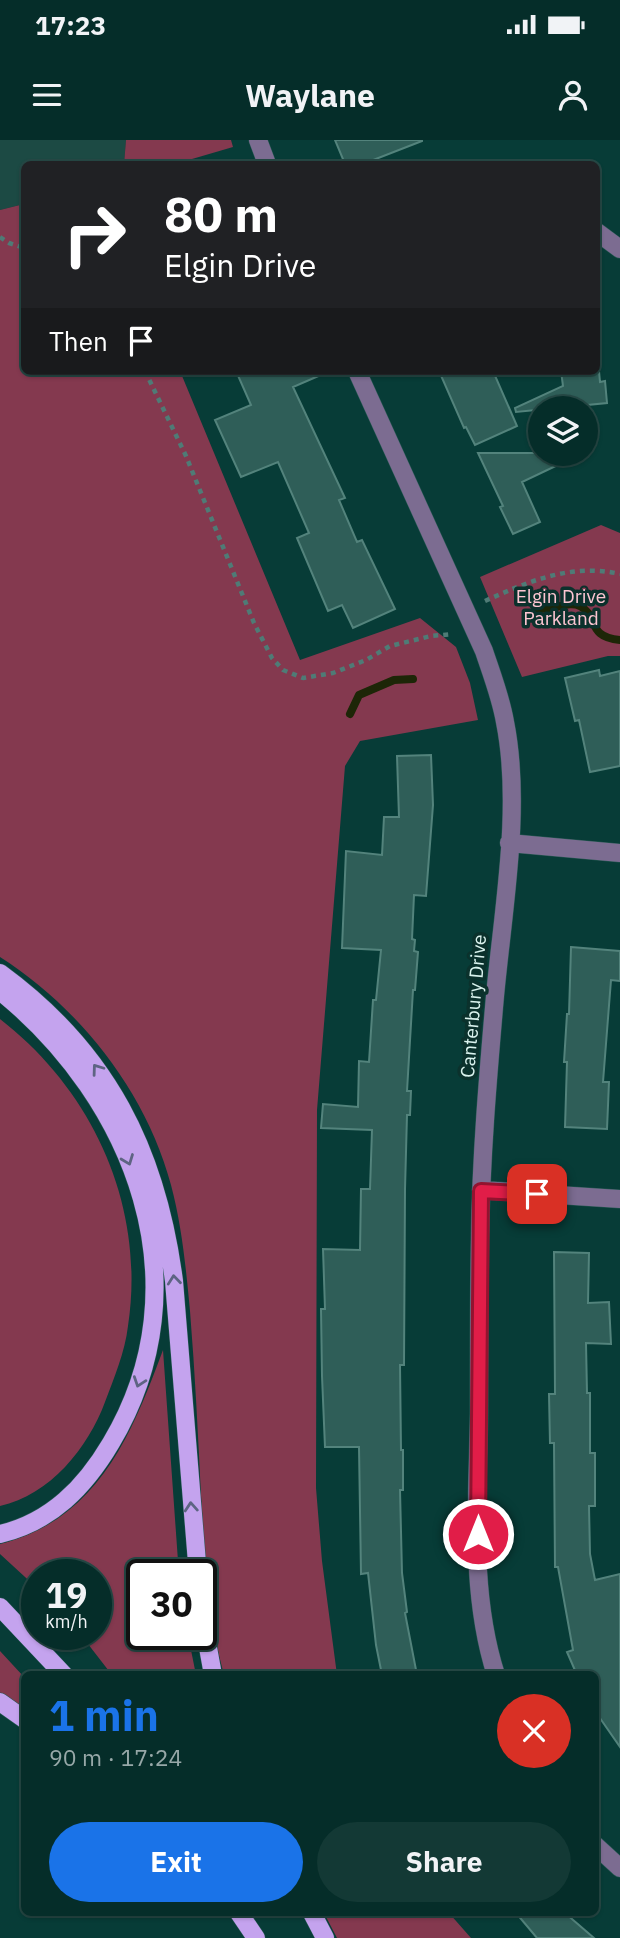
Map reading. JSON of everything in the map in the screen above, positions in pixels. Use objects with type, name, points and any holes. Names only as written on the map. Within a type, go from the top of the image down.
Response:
[{"type":"main road","points":[[0,973],[40,1005],[97,1069],[131,1124],[154,1180],[168,1236],[174,1281],[197,1559]]},
{"type":"main road","points":[[0,991],[65,1053],[107,1112],[139,1189],[150,1237],[156,1287],[149,1351],[132,1404],[109,1446],[85,1480],[55,1510],[26,1527],[0,1534]]},
{"type":"main road","points":[[0,1607],[60,1671]]},
{"type":"main road","points":[[208,1650],[212,1671]]},
{"type":"main road","points":[[0,1702],[21,1717]]},
{"type":"main road","points":[[241,1916],[257,1938]]},
{"type":"main road","points":[[314,1916],[325,1938]]},
{"type":"street","points":[[258,140],[266,161]]},
{"type":"street","points":[[600,234],[620,249]]},
{"type":"street","name":"Canterbury Drive","points":[[359,375],[466,610],[498,690],[506,724],[512,797],[481,1191],[478,1572],[485,1633],[495,1671]]},
{"type":"street","points":[[509,843],[620,853]]},
{"type":"street","points":[[481,1191],[620,1199]]},
{"type":"street","points":[[599,1850],[620,1868]]},
{"type":"path","points":[[0,237],[21,247]]},
{"type":"path","points":[[147,375],[186,456],[254,623],[272,658],[283,670],[296,676],[319,676],[350,667],[390,646],[431,636],[475,632]]},
{"type":"path","points":[[466,610],[517,586],[554,574],[584,570],[620,573]]},
{"type":"shaded area","points":[[0,140],[126,140],[124,161],[21,161],[21,205],[0,210]]},
{"type":"green space","points":[[126,140],[231,140],[233,147],[185,161],[124,161]]},
{"type":"green space","points":[[21,205],[21,375],[182,375],[300,660],[420,618],[456,647],[470,683],[478,720],[360,741],[345,766],[317,1110],[316,1488],[322,1561],[336,1671],[223,1671],[217,1644],[217,1559],[206,1559],[190,1311],[181,1232],[171,1185],[145,1117],[106,1056],[83,1027],[57,1001],[0,957],[0,210]]},
{"type":"green space","name":"Elgin Drive Parkland","points":[[601,525],[620,533],[620,656],[608,656],[522,677],[480,577]]},
{"type":"green space","points":[[0,1019],[33,1048],[62,1081],[87,1117],[106,1155],[120,1196],[129,1238],[132,1282],[127,1336],[122,1355],[98,1419],[88,1436],[65,1467],[51,1480],[35,1492],[0,1506]]},
{"type":"green space","points":[[163,1350],[178,1559],[126,1559],[126,1650],[191,1650],[195,1671],[109,1671],[93,1650],[112,1650],[112,1559],[21,1559],[21,1573],[0,1554],[0,1544],[34,1532],[62,1515],[86,1494],[106,1470],[138,1413]]},
{"type":"green space","points":[[0,1651],[21,1674],[21,1715],[0,1701]]},
{"type":"green space","points":[[326,1916],[452,1916],[471,1938],[337,1938]]},
{"type":"building","points":[[335,140],[422,140],[371,161],[344,161]]},
{"type":"building","points":[[238,375],[321,375],[293,387],[345,498],[339,500],[357,542],[362,540],[395,609],[353,628],[342,605],[328,611],[297,538],[309,533],[278,462],[241,477],[215,420],[251,405]]},
{"type":"building","points":[[441,375],[495,375],[517,426],[475,445],[466,427],[464,428]]},
{"type":"building","points":[[562,375],[599,375],[600,382],[605,381],[607,403],[598,404],[598,396],[541,396],[563,386]]},
{"type":"building","points":[[528,402],[528,411],[516,412],[515,408]]},
{"type":"building","points":[[478,453],[528,453],[528,466],[556,466],[522,482],[540,522],[513,534],[500,507],[503,506]]},
{"type":"building","points":[[599,670],[600,676],[620,671],[620,766],[590,772],[579,720],[575,721],[565,678]]},
{"type":"building","points":[[431,755],[433,805],[426,896],[414,895],[412,939],[415,940],[414,951],[418,952],[407,1091],[411,1091],[410,1115],[407,1115],[405,1189],[404,1365],[400,1365],[403,1450],[403,1490],[400,1490],[402,1573],[405,1613],[416,1671],[381,1671],[368,1573],[361,1574],[359,1447],[325,1447],[322,1376],[321,1309],[325,1309],[323,1249],[360,1250],[361,1189],[370,1189],[372,1130],[321,1128],[323,1104],[358,1107],[359,1061],[369,1062],[373,1000],[376,1000],[381,950],[342,948],[346,851],[382,855],[384,817],[399,817],[397,756]]},
{"type":"building","points":[[571,947],[620,951],[620,981],[611,980],[603,1082],[609,1082],[607,1129],[565,1127],[567,1062],[564,1062]]},
{"type":"building","points":[[554,1252],[589,1253],[588,1303],[609,1302],[611,1344],[586,1343],[587,1393],[590,1393],[590,1453],[595,1453],[595,1506],[589,1506],[590,1554],[595,1580],[620,1574],[620,1747],[599,1717],[599,1671],[575,1671],[567,1652],[573,1650],[558,1567],[555,1567],[554,1443],[550,1443],[549,1394],[555,1394]]},
{"type":"building","points":[[519,1916],[568,1916],[594,1938],[537,1938]]},
{"type":"waterway","points":[[536,608],[548,609],[570,604],[580,606],[586,610],[597,631],[609,638],[620,640]]},
{"type":"waterway","points":[[350,714],[359,695],[394,680],[413,679]]},
{"type":"route","points":[[478,1534],[481,1191],[537,1194]]}]
